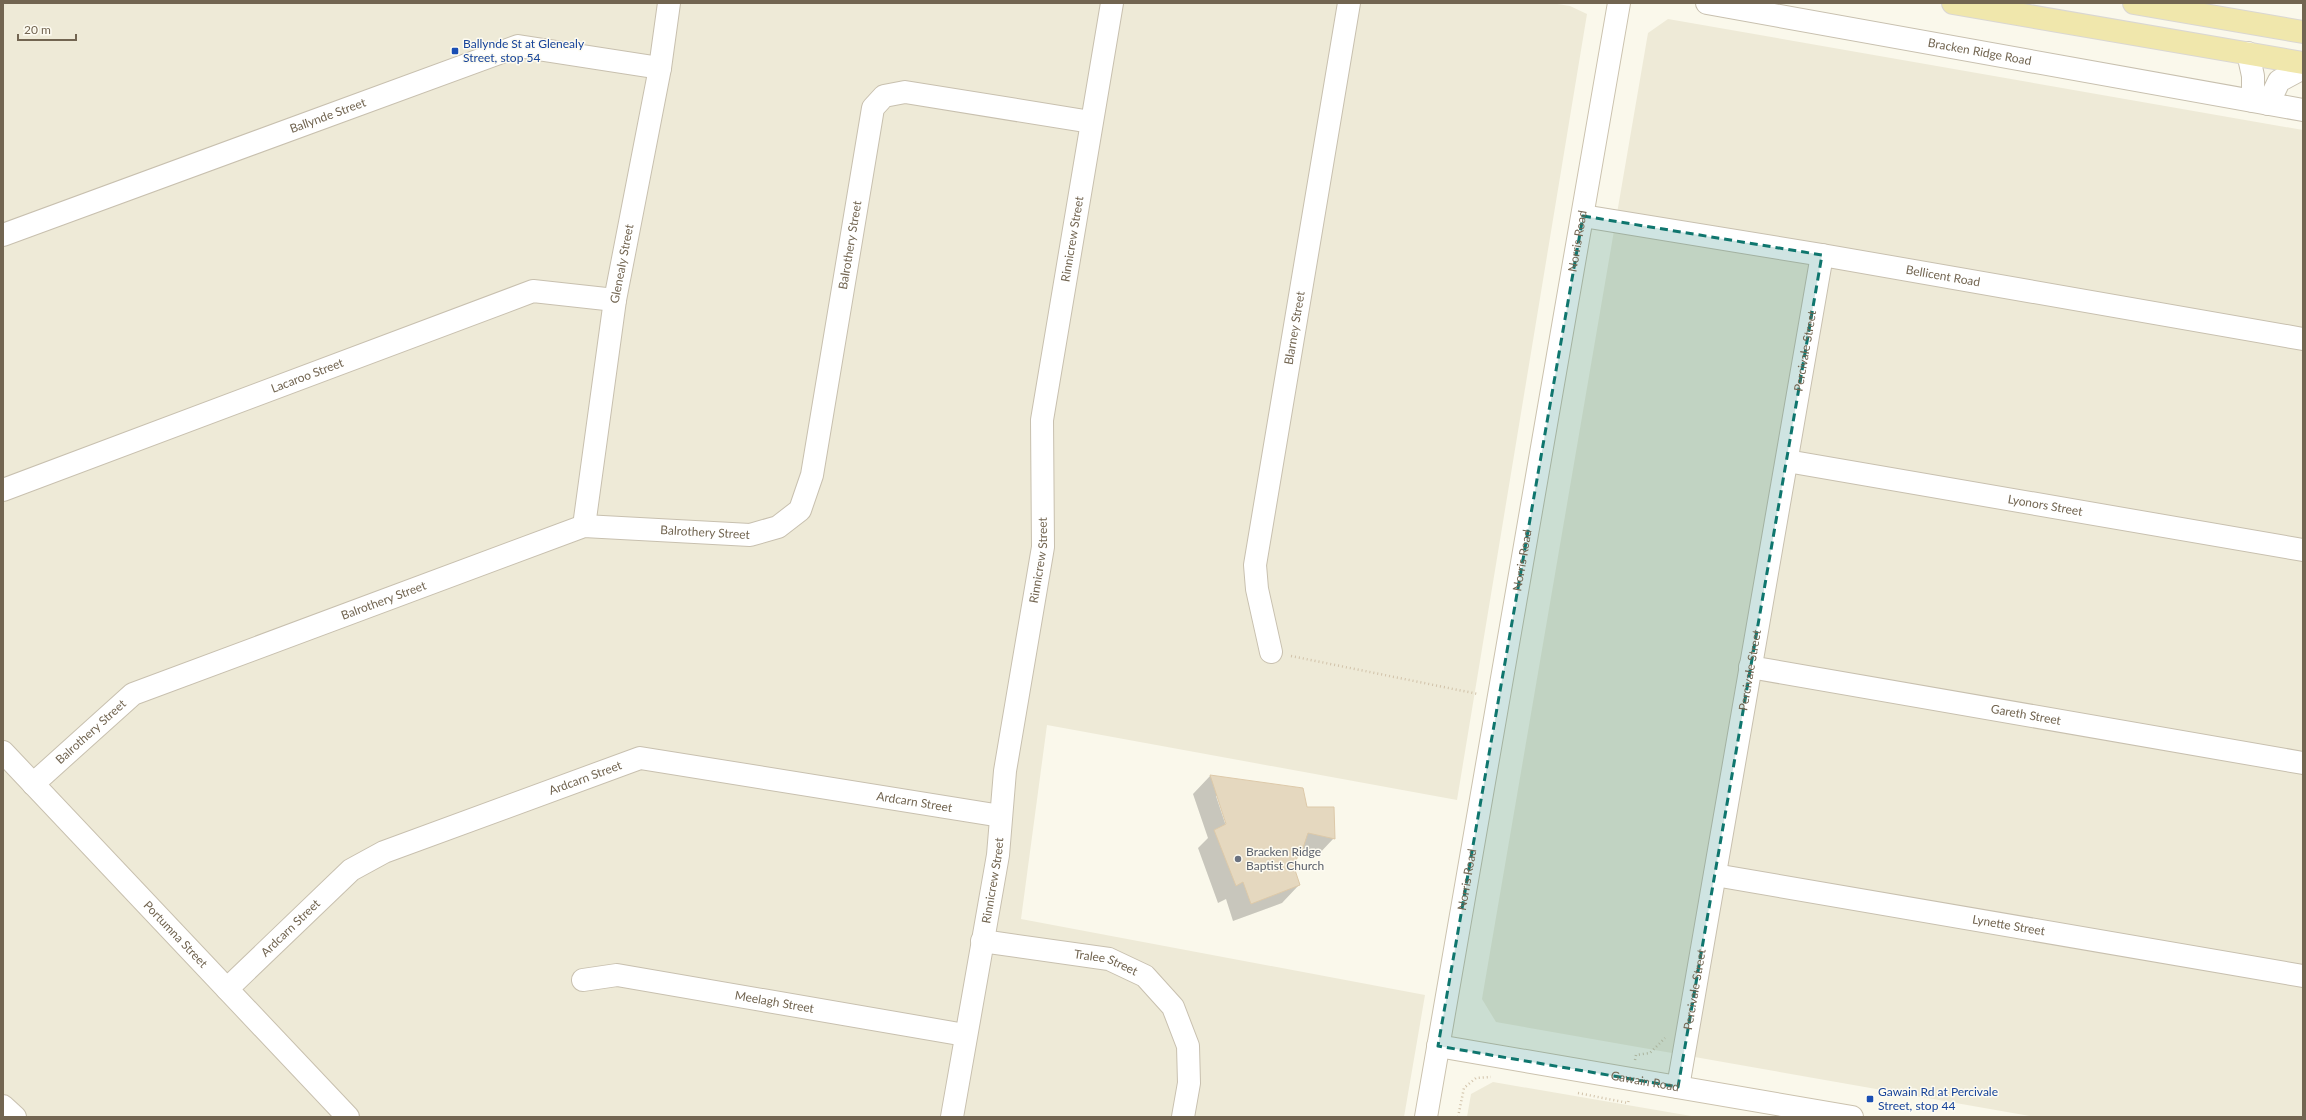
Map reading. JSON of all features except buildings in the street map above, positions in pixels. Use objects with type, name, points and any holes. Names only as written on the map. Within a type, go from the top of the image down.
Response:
[{"type":"main road","points":[[1953,3],[2303,63]]},
{"type":"main road","points":[[2134,3],[2196,8],[2303,32]]},
{"type":"street","name":"Glenealy Street","points":[[584,526],[616,300],[660,68],[669,3]]},
{"type":"street","name":"Rinnicrew Street","points":[[952,1117],[965,1035],[998,855],[1005,771],[1043,547],[1042,420],[1112,3]]},
{"type":"street","name":"Blarney Street","points":[[1270,652],[1256,589],[1255,565],[1350,3]]},
{"type":"street","name":"Norris Road","points":[[1426,1117],[1619,3]]},
{"type":"street","name":"Bracken Ridge Road","points":[[1707,3],[2303,110]]},
{"type":"street","name":"Ballynde Street","points":[[3,235],[518,46],[660,68]]},
{"type":"street","points":[[2248,53],[2260,103]]},
{"type":"street","points":[[2260,103],[2279,81],[2303,68]]},
{"type":"street","name":"Balrothery Street","points":[[34,784],[133,694],[584,526],[750,535],[778,528],[800,510],[812,475],[868,126],[873,108],[884,96],[905,92],[1091,122]]},
{"type":"street","name":"Bellicent Road","points":[[1583,216],[1822,255],[2303,339]]},
{"type":"street","name":"Percivale Street","points":[[1678,1087],[1822,255]]},
{"type":"street","name":"Lacaroo Street","points":[[3,490],[533,291],[616,300]]},
{"type":"street","name":"Lyonors Street","points":[[1787,461],[2303,550]]},
{"type":"street","name":"Gareth Street","points":[[1750,667],[2303,763]]},
{"type":"street","name":"Portumna Street","points":[[3,752],[348,1117]]},
{"type":"street","name":"Ardcarn Street","points":[[227,989],[351,870],[384,852],[640,758],[1001,816]]},
{"type":"street","name":"Lynette Street","points":[[1715,875],[2303,976]]},
{"type":"street","name":"Tralee Street","points":[[982,941],[1109,959],[1145,976],[1172,1007],[1188,1046],[1189,1083],[1183,1117]]},
{"type":"street","name":"Meelagh Street","points":[[583,980],[617,975],[965,1035]]},
{"type":"street","name":"Gawain Road","points":[[1438,1046],[1852,1117]]},
{"type":"street","points":[[3,1106],[15,1117]]},
{"type":"path","points":[[1270,652],[1478,694]]},
{"type":"path","points":[[1635,1060],[1636,1055],[1650,1053],[1666,1037]]},
{"type":"path","points":[[1458,1117],[1464,1088],[1476,1078],[1495,1077]]},
{"type":"path","points":[[1573,1092],[1628,1103],[1629,1098]]},
{"type":"highlighted area","points":[[1583,216],[1822,255],[1678,1087],[1438,1046]]},
{"type":"shaded area","points":[[3,3],[1551,3],[1570,6],[1587,14],[1457,800],[1047,725],[1021,919],[1425,995],[1404,1117],[3,1117]]},
{"type":"shaded area","points":[[1668,19],[2303,130],[2303,1117],[2035,1117],[1496,1022],[1482,999],[1648,33]]},
{"type":"shaded area","points":[[1493,1082],[1697,1117],[1467,1117],[1471,1094]]},
{"type":"place","name":"Ballynde St at Glenealy Street, stop 54","points":[[455,51]]},
{"type":"place","name":"Bracken Ridge Baptist Church","points":[[1238,859]]},
{"type":"place","name":"Gawain Rd at Percivale Street, stop 44","points":[[1870,1099]]}]
